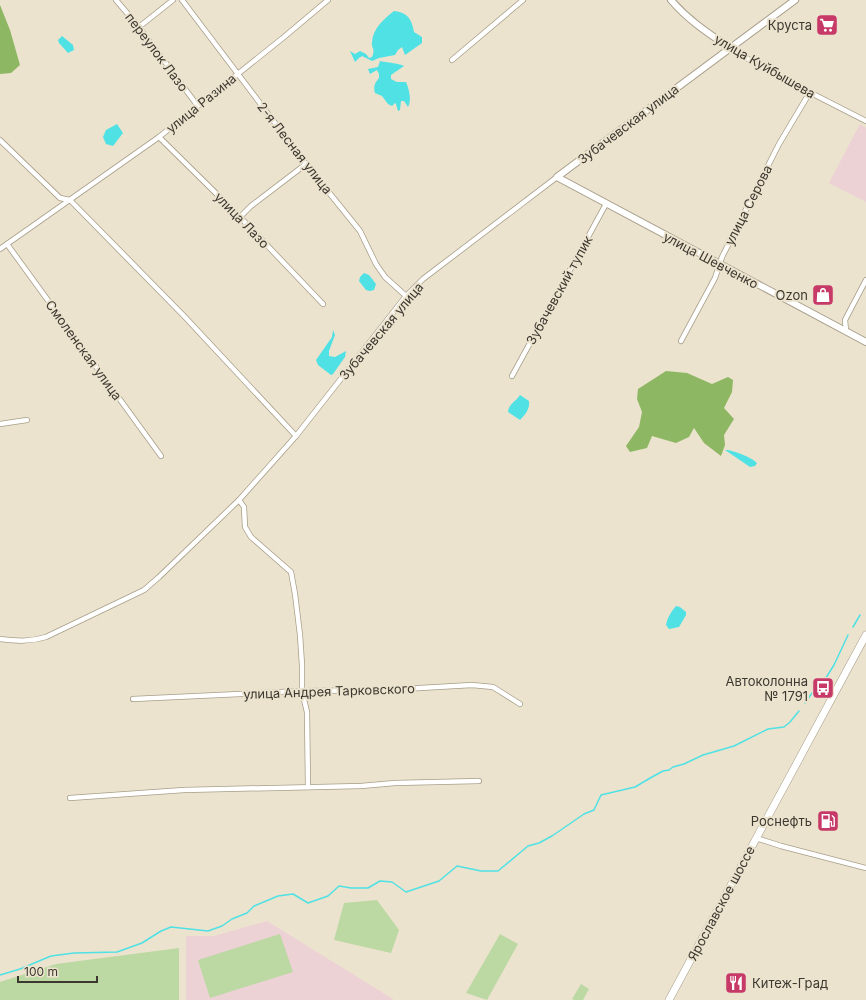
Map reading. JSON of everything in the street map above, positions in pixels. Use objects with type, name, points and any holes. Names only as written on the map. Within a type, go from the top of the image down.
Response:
[{"type":"main road","name":"Ярославское шоссе","points":[[669,1000],[866,636]]},
{"type":"street","name":"переулок Лазо","points":[[116,0],[139,28],[197,106]]},
{"type":"street","points":[[139,28],[173,0]]},
{"type":"street","name":"2-я Лесная улица","points":[[182,0],[306,164],[360,231],[376,264],[385,278],[406,296]]},
{"type":"street","name":"улица Разина","points":[[0,249],[159,137],[328,0]]},
{"type":"street","points":[[452,60],[523,0]]},
{"type":"street","name":"улица Куйбышева","points":[[671,0],[682,13],[730,48],[768,71],[866,122]]},
{"type":"street","name":"Зубачевская улица","points":[[0,639],[18,642],[31,641],[46,637],[144,590],[238,500],[296,436],[406,296],[423,279],[795,0]]},
{"type":"street","name":"улица Серова","points":[[682,341],[715,278],[722,257],[779,144],[810,92]]},
{"type":"street","name":"улица Лазо","points":[[159,137],[240,217],[323,304]]},
{"type":"street","points":[[0,140],[60,198],[70,200],[189,322],[296,436]]},
{"type":"street","points":[[240,217],[251,206],[306,164]]},
{"type":"street","name":"улица Шевченко","points":[[557,177],[866,342]]},
{"type":"street","name":"Зубачевский тупик","points":[[512,376],[606,204]]},
{"type":"street","name":"Смоленская улица","points":[[7,244],[161,456]]},
{"type":"street","points":[[846,331],[845,320],[866,280]]},
{"type":"street","points":[[0,424],[27,420]]},
{"type":"street","points":[[238,500],[244,507],[245,527],[250,537],[291,572],[296,594],[302,665],[302,690],[307,712],[308,788]]},
{"type":"street","name":"улица Андрея Тарковского","points":[[133,699],[302,690],[385,690],[472,685],[493,687],[520,704]]},
{"type":"street","points":[[70,798],[184,790],[308,788],[479,781]]},
{"type":"street","points":[[756,838],[866,868]]},
{"type":"shaded area","points":[[860,124],[866,128],[866,202],[829,183]]},
{"type":"shaded area","points":[[267,921],[393,1000],[186,1000],[186,936],[214,936]]},
{"type":"green space","points":[[0,5],[10,30],[20,65],[11,73],[0,74]]},
{"type":"green space","points":[[666,371],[687,373],[712,384],[728,377],[733,380],[732,392],[724,408],[734,419],[724,435],[725,445],[721,456],[704,443],[694,428],[689,437],[676,443],[652,436],[647,448],[630,452],[626,446],[639,427],[642,412],[637,399],[638,389]]},
{"type":"green space","points":[[377,900],[399,930],[391,953],[334,940],[344,903]]},
{"type":"green space","points":[[280,934],[293,972],[210,998],[198,960]]},
{"type":"green space","points":[[500,934],[518,944],[487,1000],[466,993]]},
{"type":"green space","points":[[179,948],[179,1000],[0,1000],[0,982],[56,964]]},
{"type":"green space","points":[[581,984],[589,989],[583,1000],[572,999]]},
{"type":"water","points":[[394,11],[402,13],[408,17],[412,23],[414,32],[422,37],[422,43],[405,55],[402,47],[395,55],[372,61],[362,56],[355,62],[350,51],[355,54],[360,51],[366,54],[369,58],[372,57],[374,52],[372,42],[374,32]]},
{"type":"water","points":[[62,36],[73,45],[74,50],[68,53],[59,43],[58,40]]},
{"type":"water","points":[[380,61],[404,66],[391,75],[391,79],[397,82],[406,82],[410,98],[408,107],[404,101],[401,101],[400,110],[398,111],[395,103],[392,106],[388,104],[382,96],[375,93],[374,86],[379,78],[379,74],[377,70],[370,74],[368,69],[378,67]]},
{"type":"water","points":[[117,124],[123,133],[113,146],[106,144],[103,137],[106,130]]},
{"type":"water","points":[[364,273],[369,275],[376,284],[374,290],[366,290],[359,281],[360,277]]},
{"type":"water","points":[[333,330],[335,335],[329,351],[329,356],[335,357],[346,351],[345,357],[331,375],[318,365],[316,360],[332,337]]},
{"type":"water","points":[[520,395],[529,401],[529,407],[527,412],[520,420],[508,412],[511,405]]},
{"type":"water","points":[[725,450],[742,454],[757,463],[755,466],[750,467]]},
{"type":"water","points":[[676,606],[680,607],[686,612],[686,615],[679,627],[669,629],[666,625]]},
{"type":"waterway","points":[[853,627],[860,615]]},
{"type":"waterway","points":[[805,703],[812,693],[819,689],[834,665],[848,635]]},
{"type":"waterway","points":[[0,975],[20,969],[51,956],[74,953],[117,952],[142,943],[161,931],[171,927],[208,931],[222,926],[232,919],[247,913],[254,906],[278,896],[293,894],[308,903],[328,896],[339,886],[368,888],[380,881],[392,882],[406,892],[439,881],[457,866],[481,871],[498,871],[528,846],[539,843],[552,836],[584,814],[594,810],[601,795],[635,787],[663,771],[669,770],[703,755],[734,746],[768,729],[784,727],[799,711]]},
{"type":"place","name":"Круста","points":[[827,25]]},
{"type":"place","name":"Ozon","points":[[823,295]]},
{"type":"place","name":"Автоколонна № 1791","points":[[823,688]]},
{"type":"place","name":"Роснефть","points":[[828,821]]},
{"type":"place","name":"Китеж-Град","points":[[736,983]]}]
